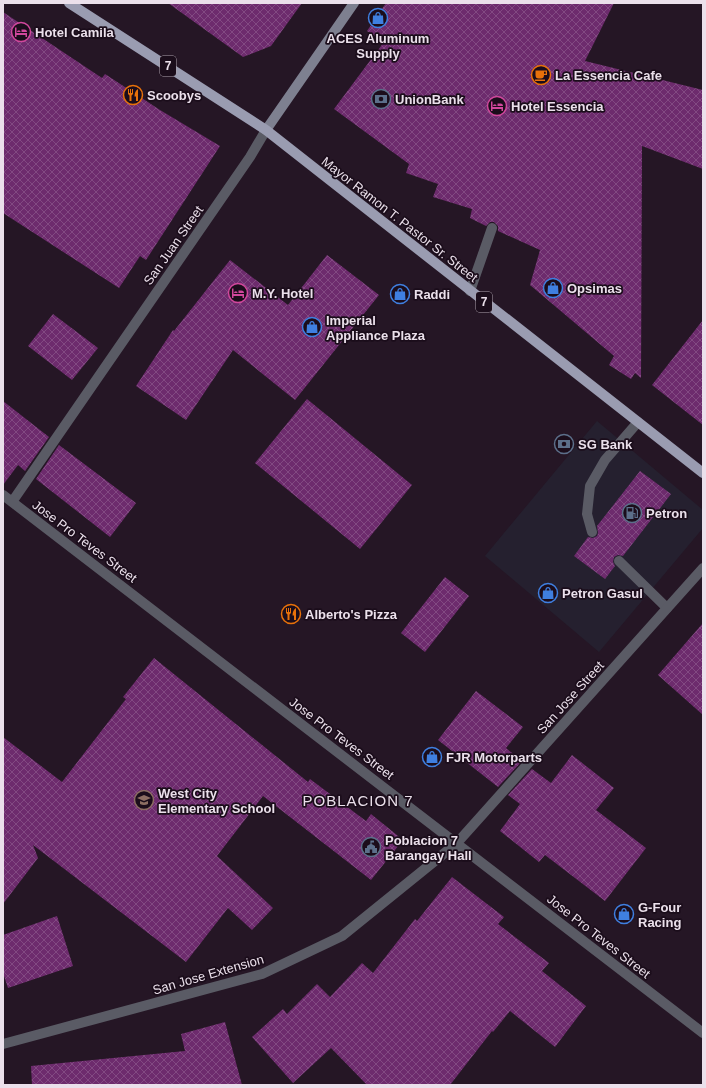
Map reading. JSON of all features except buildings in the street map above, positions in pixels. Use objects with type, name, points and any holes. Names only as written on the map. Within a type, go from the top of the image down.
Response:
[{"type":"main road","name":"Mayor Ramon T. Pastor Sr. Street","points":[[69,3],[266,130],[703,473]]},
{"type":"main road","name":"San Juan Street","points":[[266,130],[354,3]]},
{"type":"street","name":"San Juan Street","points":[[12,502],[245,163],[266,130]]},
{"type":"street","points":[[470,291],[492,228]]},
{"type":"street","points":[[592,532],[587,514],[590,486],[605,460],[638,422]]},
{"type":"street","name":"Jose Pro Teves Street","points":[[3,495],[703,1033]]},
{"type":"street","points":[[620,561],[667,608]]},
{"type":"street","name":"San Jose Street","points":[[457,843],[703,568]]},
{"type":"street","name":"San Jose Extension","points":[[3,1044],[262,974],[342,936],[457,843]]},
{"type":"shaded area","points":[[597,421],[703,510],[703,528],[599,652],[485,556]]},
{"type":"place","name":"ACES Aluminum Supply","points":[[378,18]]},
{"type":"place","name":"Hotel Camila","points":[[21,32]]},
{"type":"place","name":"La Essencia Cafe","points":[[541,75]]},
{"type":"place","name":"Scoobys","points":[[133,95]]},
{"type":"place","name":"UnionBank","points":[[381,99]]},
{"type":"place","name":"Hotel Essencia","points":[[497,106]]},
{"type":"place","name":"Opsimas","points":[[553,288]]},
{"type":"place","name":"M.Y. Hotel","points":[[238,293]]},
{"type":"place","name":"Raddi","points":[[400,294]]},
{"type":"place","name":"Imperial Appliance Plaza","points":[[312,327]]},
{"type":"place","name":"SG Bank","points":[[564,444]]},
{"type":"place","name":"Petron","points":[[632,513]]},
{"type":"place","name":"Petron Gasul","points":[[548,593]]},
{"type":"place","name":"Alberto's Pizza","points":[[291,614]]},
{"type":"place","name":"FJR Motorparts","points":[[432,757]]},
{"type":"place","name":"West City Elementary School","points":[[144,800]]},
{"type":"place","name":"Poblacion 7 Barangay Hall","points":[[371,847]]},
{"type":"place","name":"G-Four Racing","points":[[624,914]]},
{"type":"district","name":"POBLACION 7","points":[[358,801]]}]
